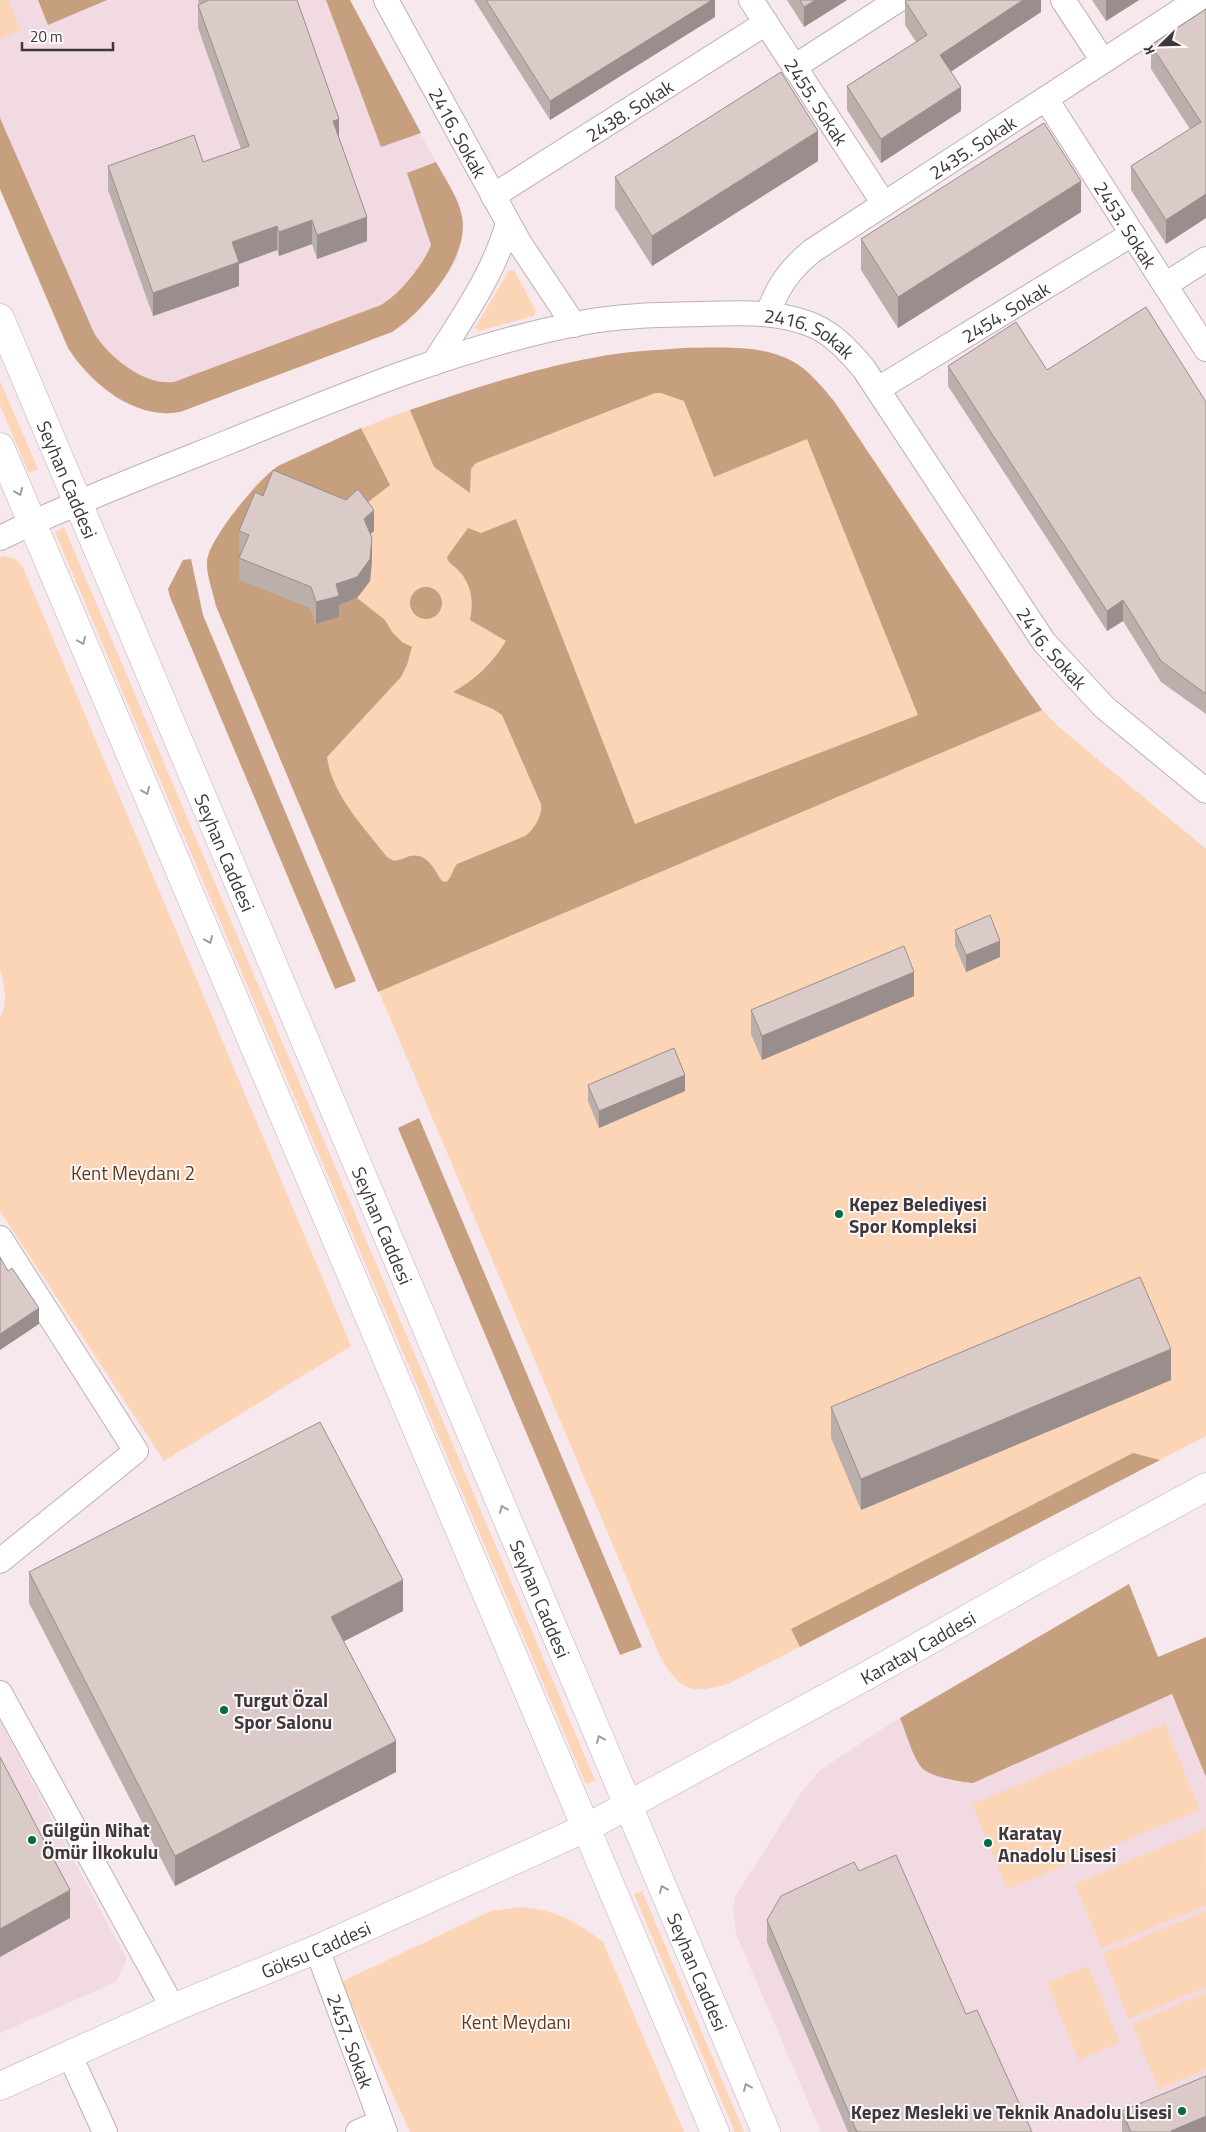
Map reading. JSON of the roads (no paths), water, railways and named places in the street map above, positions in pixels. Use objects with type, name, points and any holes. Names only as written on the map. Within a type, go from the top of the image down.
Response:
[{"type":"street","name":"2416. Sokak","points":[[386,0],[508,223],[538,274],[574,325],[645,316],[768,314],[803,322],[829,334],[847,349],[878,389],[1044,642],[1104,707],[1206,791]]},
{"type":"street","name":"2455. Sokak","points":[[750,0],[884,204]]},
{"type":"street","points":[[794,67],[898,0]]},
{"type":"street","points":[[1063,0],[1103,61]]},
{"type":"street","name":"2435. Sokak","points":[[768,314],[774,294],[797,263],[884,204],[1197,0]]},
{"type":"street","name":"2438. Sokak","points":[[493,196],[766,24]]},
{"type":"street","name":"2453. Sokak","points":[[1046,99],[1206,349]]},
{"type":"street","points":[[434,363],[491,270],[508,223]]},
{"type":"street","name":"2454. Sokak","points":[[878,389],[1132,234]]},
{"type":"street","points":[[1165,285],[1206,259]]},
{"type":"street","name":"Seyhan Caddesi","points":[[0,318],[766,2132]]},
{"type":"street","points":[[0,538],[32,522],[356,390],[511,339],[574,325]]},
{"type":"street","points":[[0,447],[715,2132]]},
{"type":"street","points":[[0,1238],[136,1451],[0,1561]]},
{"type":"street","name":"Karatay Caddesi","points":[[628,1806],[1206,1487]]},
{"type":"street","points":[[0,1693],[173,2008]]},
{"type":"street","name":"Göksu Caddesi","points":[[0,2086],[173,2008],[317,1949],[586,1828],[628,1806]]},
{"type":"street","name":"2457. Sokak","points":[[317,1949],[383,2127]]},
{"type":"street","points":[[70,2056],[105,2132]]},
{"type":"street","points":[[358,2132],[383,2127]]},
{"type":"place","name":"Kepez Belediyesi Spor Kompleksi","points":[[839,1214]]},
{"type":"place","name":"Turgut Özal Spor Salonu","points":[[224,1710]]},
{"type":"place","name":"Gülgün Nihat Ömür İlkokulu","points":[[32,1840]]},
{"type":"place","name":"Karatay Anadolu Lisesi","points":[[988,1843]]},
{"type":"place","name":"Kepez Mesleki ve Teknik Anadolu Lisesi","points":[[1182,2111]]},
{"type":"park label","name":"Kent Meydanı 2","points":[[133,1172]]},
{"type":"park label","name":"Kent Meydanı","points":[[516,2021]]}]
